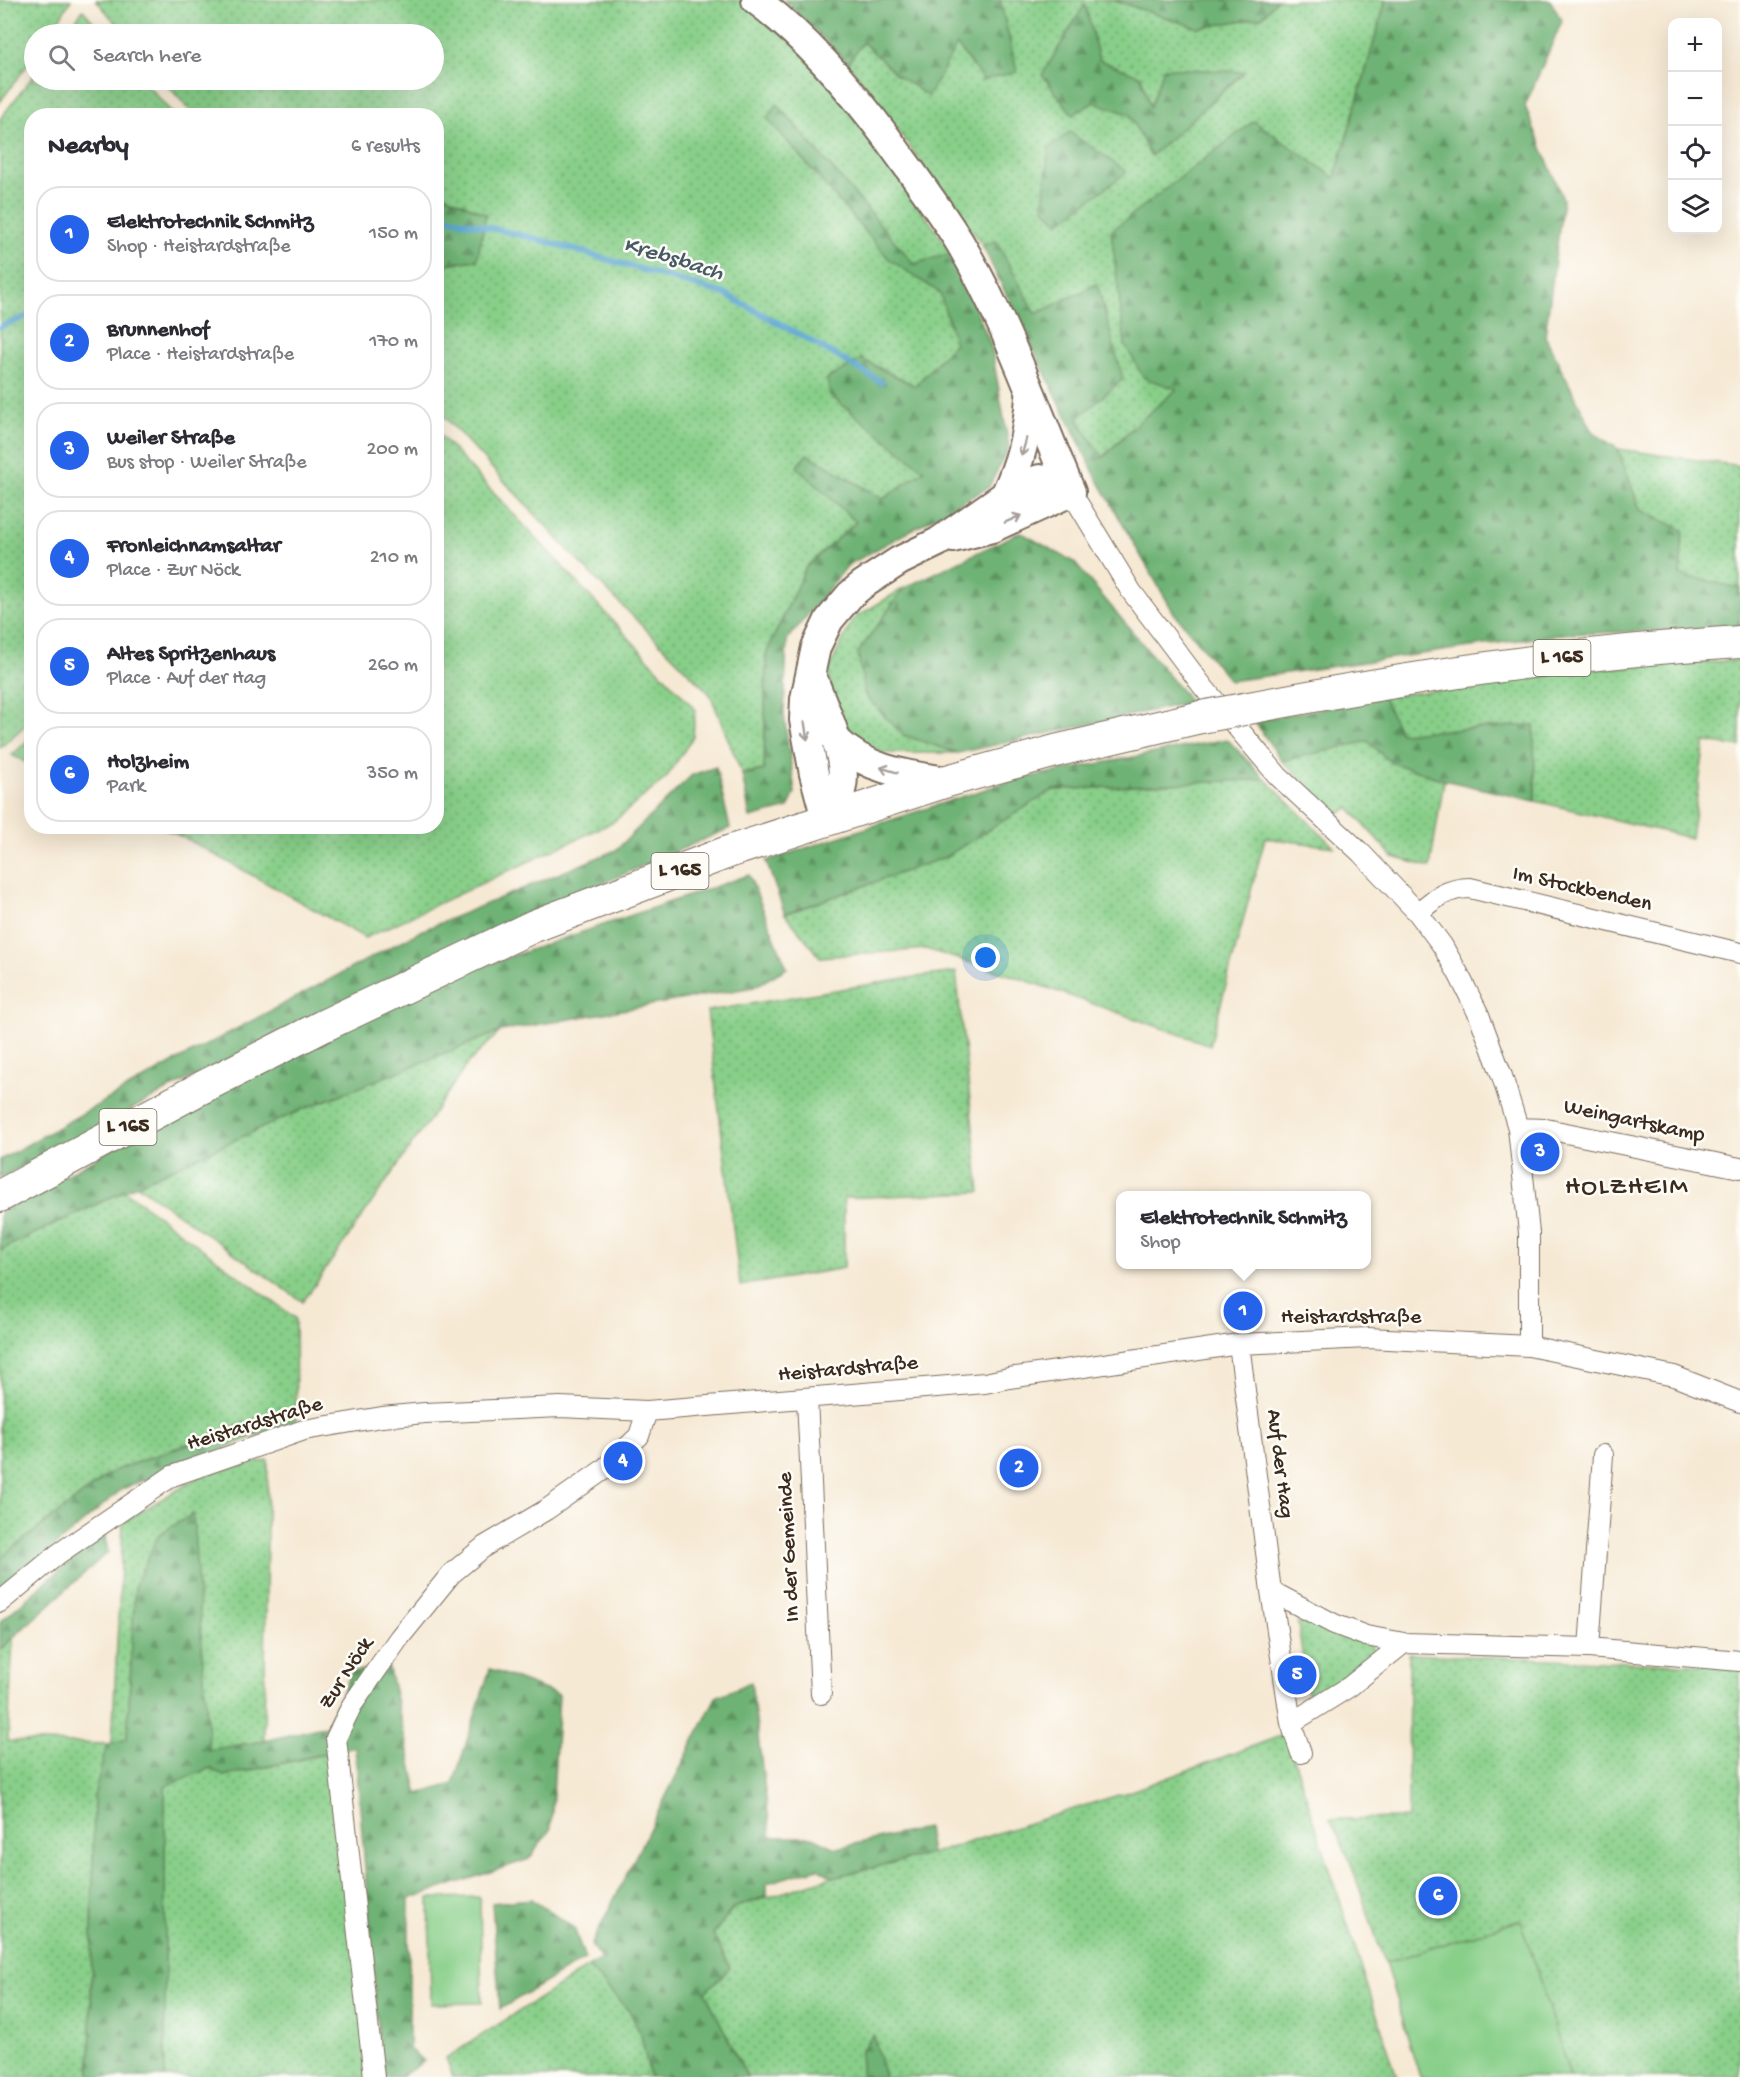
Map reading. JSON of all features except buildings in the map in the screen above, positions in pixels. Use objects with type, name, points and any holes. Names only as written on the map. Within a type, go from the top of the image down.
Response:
[{"type":"main road","points":[[756,0],[798,36],[847,87],[943,217],[988,296],[1071,492]]},
{"type":"main road","points":[[1005,495],[1020,461],[1024,445],[1030,395]]},
{"type":"main road","points":[[826,819],[814,774],[804,720],[805,699],[820,636],[834,614],[850,595],[876,575],[938,542],[1015,488],[1040,479],[1059,484],[1071,492]]},
{"type":"main road","points":[[938,542],[992,528],[1071,492]]},
{"type":"main road","name":"L 165","points":[[0,1196],[266,1055],[534,926],[826,819],[947,781],[1059,750],[1201,717],[1456,672],[1606,652],[1740,642]]},
{"type":"main road","points":[[811,674],[841,758],[843,778],[838,798],[826,819]]},
{"type":"main road","name":"L 165","points":[[836,740],[851,754],[886,769],[947,781]]},
{"type":"street","points":[[1071,492],[1131,591],[1211,697],[1278,776],[1361,853],[1418,913],[1442,945],[1479,1015],[1502,1076],[1518,1128],[1529,1233],[1528,1346]]},
{"type":"street","name":"Im Stockbenden","points":[[1418,913],[1444,893],[1470,888],[1740,953]]},
{"type":"street","name":"Weingartskamp","points":[[1518,1128],[1546,1128],[1740,1168]]},
{"type":"street","name":"Heistardstraße","points":[[0,1602],[58,1554],[172,1476],[304,1430],[382,1417],[560,1407],[647,1411],[984,1383],[1239,1344],[1368,1338],[1528,1346],[1674,1376],[1740,1402]]},
{"type":"street","name":"Auf der Hag","points":[[1239,1344],[1271,1591],[1291,1723],[1301,1753]]},
{"type":"street","name":"In der Gemeinde","points":[[807,1398],[821,1694]]},
{"type":"street","name":"Zur Nöck","points":[[374,2077],[336,1738],[358,1696],[399,1638],[451,1574],[484,1546],[546,1510],[603,1470],[639,1436],[647,1411]]},
{"type":"street","points":[[1589,1648],[1603,1455]]},
{"type":"street","points":[[1271,1591],[1334,1624],[1366,1636],[1404,1643],[1589,1648],[1740,1660]]},
{"type":"street","points":[[1291,1723],[1349,1687],[1404,1643]]},
{"type":"green space","points":[[0,0],[71,0],[56,24],[24,24],[24,70],[0,102]]},
{"type":"green space","points":[[96,0],[742,0],[818,64],[952,253],[914,264],[778,105],[767,118],[889,259],[940,293],[955,343],[915,386],[862,359],[830,395],[924,470],[883,499],[807,454],[797,467],[856,522],[806,567],[766,654],[764,770],[742,774],[710,694],[581,564],[444,417],[444,264],[477,260],[486,215],[444,194],[444,108],[188,108],[172,90],[444,90],[444,24],[116,24]]},
{"type":"green space","points":[[784,0],[1000,0],[1017,72],[983,80],[957,45],[928,96],[898,76],[863,42],[848,63]]},
{"type":"green space","points":[[1000,0],[1113,0],[1198,28],[1262,17],[1277,0],[1386,0],[1335,178],[1177,389],[1133,427],[1102,458],[1077,418],[1097,284],[1036,314],[996,242],[982,245],[848,63],[863,42],[898,76],[957,45],[1017,72]],"holes":[[[1085,5],[1099,60],[1141,76],[1150,109],[1165,68],[1244,73],[1150,155],[1129,114],[1093,102]]]},
{"type":"green space","points":[[1113,0],[1277,0],[1262,17],[1198,28]]},
{"type":"green space","points":[[1386,0],[1550,0],[1562,21],[1525,106],[1563,199],[1545,336],[1593,432],[1618,449],[1640,510],[1683,530],[1680,575],[1740,588],[1740,628],[1563,634],[1230,681],[1174,613],[1130,537],[1094,473],[982,245],[996,241],[1036,314],[1097,284],[1123,379],[1077,419],[1103,458],[1133,427],[1177,389],[1144,378],[1125,345],[1111,231],[1254,121],[1335,178]]},
{"type":"green space","points":[[1085,4],[1099,60],[1141,76],[1150,107],[1164,68],[1244,72],[1151,156],[1129,114],[1094,102],[1073,115],[1042,75]]},
{"type":"green space","points":[[83,10],[95,24],[72,24]]},
{"type":"green space","points":[[24,88],[24,90],[152,90],[168,108],[24,108],[24,726],[0,748],[0,119]]},
{"type":"green space","points":[[777,104],[914,264],[952,253],[991,345],[1009,447],[989,487],[848,565],[787,640],[784,714],[795,793],[788,808],[750,818],[742,774],[764,770],[766,654],[806,567],[856,522],[797,467],[807,454],[883,499],[924,470],[830,395],[827,379],[861,359],[915,386],[955,343],[940,293],[889,259],[767,118]]},
{"type":"green space","points":[[1070,132],[1127,172],[1059,223],[1043,207],[1049,148]]},
{"type":"green space","points":[[444,195],[486,214],[477,260],[444,264]]},
{"type":"green space","points":[[444,440],[695,709],[693,737],[666,778],[613,822],[365,938],[176,834],[444,834]]},
{"type":"green space","points":[[1618,449],[1740,466],[1740,588],[1680,575],[1683,531],[1640,510]]},
{"type":"green space","points":[[1020,532],[1074,562],[1191,702],[958,753],[903,735],[865,696],[858,653],[904,588]]},
{"type":"green space","points":[[904,588],[858,653],[903,735],[958,753],[883,753],[840,730],[828,671],[853,619]]},
{"type":"green space","points":[[1740,660],[1740,747],[1705,742],[1691,838],[1535,801],[1534,725],[1400,733],[1383,697],[1605,668]]},
{"type":"green space","points":[[1383,697],[1400,733],[1534,725],[1535,801],[1444,780],[1390,762],[1368,741],[1282,761],[1254,721]]},
{"type":"green space","points":[[1227,739],[1265,779],[1053,790],[945,857],[785,914],[766,861],[1013,780]]},
{"type":"green space","points":[[1368,741],[1390,762],[1444,780],[1430,867],[1393,857],[1349,808],[1337,814],[1282,761]]},
{"type":"green space","points":[[24,744],[24,761],[12,755]]},
{"type":"green space","points":[[716,767],[730,828],[412,966],[0,1178],[0,1160],[176,1061],[421,931],[616,850],[692,775]]},
{"type":"green space","points":[[1265,779],[1334,847],[1265,838],[1210,1045],[1019,978],[926,949],[820,957],[785,914],[945,857],[1053,790]]},
{"type":"green space","points":[[749,875],[787,968],[754,987],[501,1031],[301,1110],[0,1250],[0,1212],[153,1126],[433,983]]},
{"type":"green space","points":[[956,972],[980,1192],[844,1198],[844,1268],[740,1286],[707,1011]]},
{"type":"green space","points":[[501,1031],[469,1062],[303,1302],[137,1185],[301,1110]]},
{"type":"green space","points":[[125,1191],[295,1318],[296,1420],[260,1434],[254,1420],[113,1471],[0,1558],[0,1250]]},
{"type":"green space","points":[[255,1420],[260,1434],[122,1489],[0,1593],[0,1558],[113,1471]]},
{"type":"green space","points":[[268,1460],[264,1741],[209,1750],[192,1514],[135,1585],[127,1739],[112,1743],[123,1522],[204,1474]]},
{"type":"green space","points":[[193,1514],[209,1750],[264,1741],[326,1726],[352,1672],[388,1665],[418,1794],[453,1784],[490,1669],[559,1695],[551,1828],[529,1859],[409,1899],[409,2049],[424,2061],[401,2077],[382,2077],[355,1747],[223,1776],[210,1768],[165,1786],[165,2077],[90,2077],[94,1797],[107,1744],[127,1739],[135,1585],[159,1534]]},
{"type":"green space","points":[[104,1532],[108,1552],[0,1649],[0,1622]]},
{"type":"green space","points":[[1298,1623],[1335,1629],[1369,1642],[1376,1655],[1309,1706]]},
{"type":"green space","points":[[13,1638],[8,1741],[107,1744],[94,1797],[90,2077],[0,2077],[0,1649]]},
{"type":"green space","points":[[1409,1654],[1740,1666],[1740,2077],[1570,2077],[1521,1920],[1385,1963],[1350,1861],[1330,1819],[1408,1818]]},
{"type":"green space","points":[[751,1682],[771,1837],[813,1837],[836,1848],[927,1828],[931,1854],[832,1877],[818,1868],[767,1883],[767,1896],[733,1908],[713,1934],[730,1968],[705,1992],[747,2077],[650,2077],[641,2035],[630,2012],[588,1967],[601,1959],[591,1945],[716,1697]]},
{"type":"green space","points":[[1286,1734],[1397,2077],[885,2077],[874,2036],[860,2053],[862,2077],[747,2077],[705,1992],[730,1968],[713,1934],[733,1908],[832,1877],[931,1854],[1131,1791]]},
{"type":"green space","points":[[345,1750],[368,2077],[165,2077],[165,1786],[210,1768],[224,1776]]},
{"type":"green space","points":[[480,1897],[482,2003],[431,2004],[429,1898]]},
{"type":"green space","points":[[531,1899],[574,1928],[585,1959],[500,2009],[492,1903]]},
{"type":"green space","points":[[1521,1920],[1570,2077],[1420,2077],[1385,1963]]},
{"type":"green space","points":[[588,1967],[630,2012],[641,2035],[650,2077],[453,2077],[446,2058]]},
{"type":"green space","points":[[873,2035],[885,2077],[862,2077],[860,2053]]},
{"type":"waterway","name":"Krebsbach","points":[[444,217],[541,240],[725,294],[881,382]]},
{"type":"waterway","name":"Krebsbach","points":[[0,327],[24,317]]},
{"type":"place","name":"Weiler Straße","points":[[1540,1152]]},
{"type":"place","name":"Elektrotechnik Schmitz","points":[[1243,1311]]},
{"type":"place","name":"Fronleichnamsaltar","points":[[623,1461]]},
{"type":"place","name":"Brunnenhof","points":[[1019,1468]]},
{"type":"place","name":"Altes Spritzenhaus","points":[[1297,1675]]},
{"type":"place","name":"Holzheim","points":[[1438,1896]]},
{"type":"district","name":"HOLZHEIM","points":[[1627,1188]]}]
